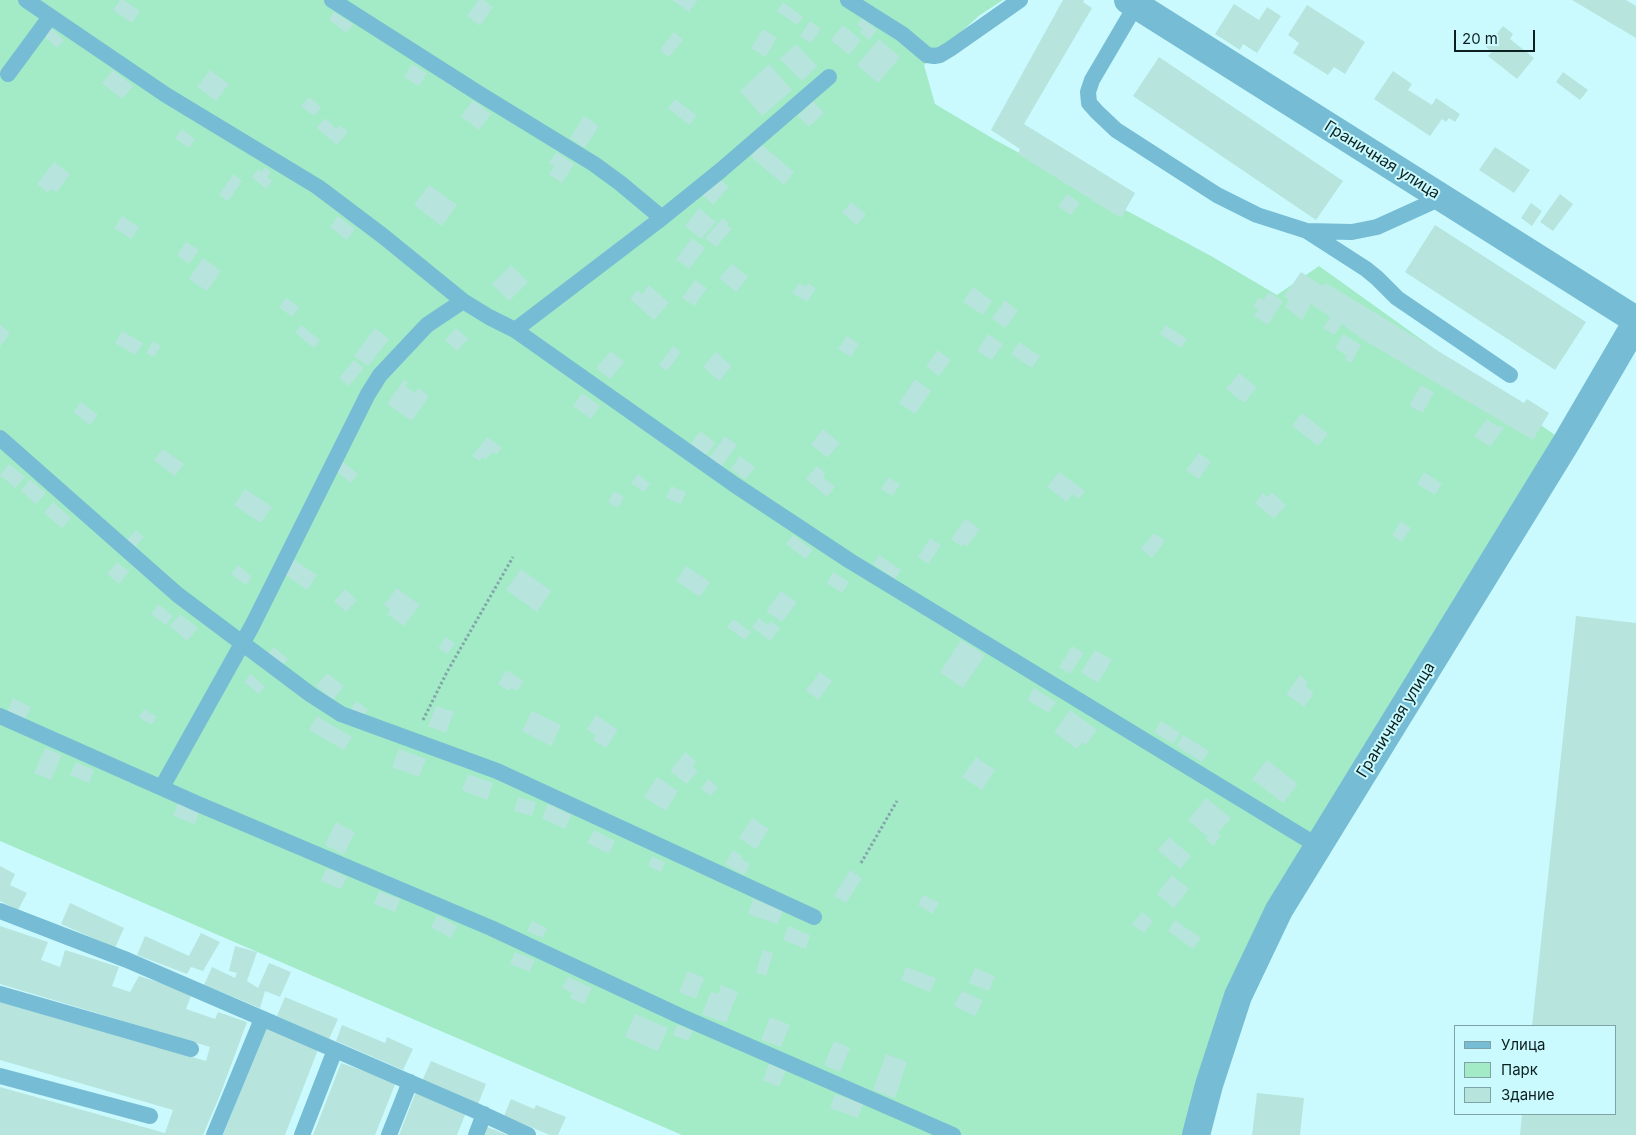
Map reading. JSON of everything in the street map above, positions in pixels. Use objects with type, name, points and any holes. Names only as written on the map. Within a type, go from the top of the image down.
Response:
[{"type":"street","name":"Граничная улица","points":[[1132,3],[1636,322],[1566,443],[1279,910],[1238,996],[1209,1085],[1196,1135]]},
{"type":"lane","points":[[26,0],[166,95],[318,187],[384,236],[463,301],[515,330],[735,485],[850,561],[1318,846]]},
{"type":"lane","points":[[332,0],[594,164],[662,218]]},
{"type":"lane","points":[[848,0],[902,34],[928,55],[934,56],[950,49],[1020,0]]},
{"type":"lane","points":[[1132,3],[1092,80],[1088,92],[1089,103],[1096,112],[1116,130],[1217,195],[1257,215],[1307,231],[1366,269],[1397,298],[1510,375]]},
{"type":"lane","points":[[8,74],[50,17]]},
{"type":"lane","points":[[515,330],[662,218],[720,171],[829,77]]},
{"type":"lane","points":[[1307,231],[1352,232],[1377,228],[1441,198]]},
{"type":"lane","points":[[162,787],[242,643],[368,394],[380,375],[427,325],[463,301]]},
{"type":"lane","points":[[0,438],[178,595],[326,706],[341,714],[497,771],[814,917]]},
{"type":"lane","points":[[0,716],[491,928],[680,1016],[953,1135]]},
{"type":"lane","points":[[0,911],[118,957],[262,1018],[484,1114],[528,1135]]},
{"type":"lane","points":[[0,994],[191,1049]]},
{"type":"lane","points":[[214,1135],[262,1018]]},
{"type":"lane","points":[[302,1135],[335,1050]]},
{"type":"lane","points":[[0,1076],[150,1116]]},
{"type":"lane","points":[[388,1135],[410,1082]]},
{"type":"lane","points":[[476,1135],[484,1114]]},
{"type":"path","points":[[412,740],[447,672],[513,557]]},
{"type":"path","points":[[862,863],[897,801]]},
{"type":"green space","points":[[0,0],[1003,0],[980,15],[924,65],[935,104],[997,141],[1211,256],[1277,295],[1319,266],[1566,443],[1279,910],[1196,1135],[682,1135],[0,841]]},
{"type":"building","points":[[120,0],[124,0],[140,11],[132,23],[113,10]]},
{"type":"building","points":[[478,0],[484,0],[493,7],[480,26],[467,16]]},
{"type":"building","points":[[672,0],[698,0],[689,12]]},
{"type":"building","points":[[1063,0],[1084,0],[1083,2],[1092,8],[1024,124],[1135,193],[1121,218],[1018,154],[1020,149],[991,130]]},
{"type":"building","points":[[1572,0],[1626,0],[1636,6],[1636,38]]},
{"type":"building","points":[[783,2],[803,17],[797,25],[777,11]]},
{"type":"building","points":[[1234,4],[1259,20],[1267,7],[1281,16],[1257,53],[1243,44],[1240,50],[1215,34]]},
{"type":"building","points":[[1307,5],[1365,42],[1345,74],[1334,67],[1328,75],[1293,53],[1299,43],[1288,35]]},
{"type":"building","points":[[334,12],[353,24],[347,33],[329,20]]},
{"type":"building","points":[[862,18],[877,30],[869,40],[860,32],[863,29],[857,25]]},
{"type":"building","points":[[810,21],[821,29],[811,43],[800,36]]},
{"type":"building","points":[[843,25],[861,40],[849,55],[831,40]]},
{"type":"building","points":[[1503,26],[1513,34],[1510,39],[1534,58],[1517,79],[1488,56],[1492,52],[1486,47]]},
{"type":"building","points":[[50,27],[64,40],[57,48],[43,35]]},
{"type":"building","points":[[763,29],[777,38],[765,57],[751,48]]},
{"type":"building","points":[[674,32],[683,40],[669,57],[660,50]]},
{"type":"building","points":[[879,39],[900,57],[878,83],[857,65]]},
{"type":"building","points":[[796,44],[817,66],[802,81],[780,59]]},
{"type":"building","points":[[1159,57],[1343,181],[1316,220],[1133,96]]},
{"type":"building","points":[[412,64],[427,73],[419,86],[404,77]]},
{"type":"building","points":[[769,64],[792,90],[762,116],[740,91]]},
{"type":"building","points":[[113,70],[133,86],[122,99],[102,83]]},
{"type":"building","points":[[210,70],[229,84],[216,101],[197,87]]},
{"type":"building","points":[[1393,71],[1412,84],[1408,90],[1432,105],[1436,98],[1460,114],[1455,122],[1449,118],[1446,122],[1442,119],[1430,136],[1374,99]]},
{"type":"building","points":[[1563,72],[1588,90],[1580,100],[1556,82]]},
{"type":"building","points":[[309,97],[321,107],[314,116],[301,106]]},
{"type":"building","points":[[675,99],[697,116],[689,125],[668,108]]},
{"type":"building","points":[[473,100],[491,114],[479,130],[461,116]]},
{"type":"building","points":[[813,101],[824,113],[809,127],[798,116]]},
{"type":"building","points":[[584,116],[599,126],[585,148],[570,138]]},
{"type":"building","points":[[325,118],[337,129],[340,125],[348,132],[337,145],[317,128]]},
{"type":"building","points":[[182,129],[195,139],[189,148],[175,138]]},
{"type":"building","points":[[761,144],[794,172],[784,185],[751,157]]},
{"type":"building","points":[[1495,147],[1530,170],[1514,193],[1479,170]]},
{"type":"building","points":[[556,152],[574,164],[562,183],[549,174],[554,167],[549,163]]},
{"type":"building","points":[[54,162],[70,174],[57,192],[51,189],[48,193],[37,184]]},
{"type":"building","points":[[265,167],[271,172],[267,177],[272,181],[266,189],[252,177],[259,169],[262,172]]},
{"type":"building","points":[[233,174],[242,181],[228,201],[219,195]]},
{"type":"building","points":[[718,178],[729,187],[713,205],[703,195]]},
{"type":"building","points":[[429,185],[457,205],[442,226],[414,205]]},
{"type":"building","points":[[1067,194],[1080,203],[1071,215],[1058,206]]},
{"type":"building","points":[[1560,194],[1573,204],[1553,231],[1540,222]]},
{"type":"building","points":[[851,202],[866,214],[857,225],[842,213]]},
{"type":"building","points":[[1531,203],[1542,211],[1532,226],[1521,218]]},
{"type":"building","points":[[699,208],[716,222],[701,239],[685,226]]},
{"type":"building","points":[[122,216],[139,227],[131,239],[114,228]]},
{"type":"building","points":[[338,216],[355,229],[347,240],[330,227]]},
{"type":"building","points":[[723,218],[732,229],[716,247],[705,238]]},
{"type":"building","points":[[1435,225],[1586,322],[1555,370],[1405,272]]},
{"type":"building","points":[[692,238],[705,248],[689,269],[676,259]]},
{"type":"building","points":[[186,242],[199,250],[189,264],[177,255]]},
{"type":"building","points":[[203,258],[221,271],[207,291],[189,279]]},
{"type":"building","points":[[732,264],[748,277],[736,292],[719,278]]},
{"type":"building","points":[[511,265],[528,282],[509,301],[492,284]]},
{"type":"building","points":[[1301,272],[1323,286],[1326,283],[1524,403],[1527,399],[1549,413],[1533,440],[1362,339],[1342,324],[1334,335],[1323,328],[1330,317],[1311,304],[1302,320],[1285,307],[1289,300],[1284,296]]},
{"type":"building","points":[[695,280],[707,288],[694,306],[682,298]]},
{"type":"building","points":[[799,283],[806,287],[808,283],[816,288],[807,302],[792,293]]},
{"type":"building","points":[[649,285],[669,303],[654,320],[630,299],[637,290],[642,294]]},
{"type":"building","points":[[973,287],[992,301],[983,315],[963,302]]},
{"type":"building","points":[[1269,292],[1283,301],[1268,325],[1254,316],[1258,309],[1253,306],[1259,297],[1263,300]]},
{"type":"building","points":[[286,298],[299,307],[292,317],[279,307]]},
{"type":"building","points":[[1005,300],[1018,311],[1005,328],[992,318]]},
{"type":"building","points":[[0,325],[10,333],[0,347]]},
{"type":"building","points":[[301,325],[320,340],[314,348],[295,333]]},
{"type":"building","points":[[1166,325],[1187,339],[1181,348],[1160,334]]},
{"type":"building","points":[[375,328],[389,339],[368,366],[354,356]]},
{"type":"building","points":[[456,328],[468,339],[457,351],[445,340]]},
{"type":"building","points":[[122,331],[143,343],[135,355],[115,343]]},
{"type":"building","points":[[988,334],[1003,344],[992,360],[977,351]]},
{"type":"building","points":[[1343,334],[1361,345],[1351,363],[1345,360],[1347,356],[1335,348]]},
{"type":"building","points":[[847,336],[859,344],[851,357],[838,349]]},
{"type":"building","points":[[153,341],[161,346],[154,357],[146,353]]},
{"type":"building","points":[[1019,342],[1040,356],[1032,368],[1011,354]]},
{"type":"building","points":[[673,346],[681,352],[667,371],[659,365]]},
{"type":"building","points":[[938,350],[951,360],[939,376],[926,366]]},
{"type":"building","points":[[611,351],[624,362],[610,379],[596,368]]},
{"type":"building","points":[[716,352],[732,366],[719,381],[703,367]]},
{"type":"building","points":[[354,360],[364,368],[349,386],[339,378]]},
{"type":"building","points":[[1239,373],[1257,387],[1244,403],[1226,389]]},
{"type":"building","points":[[915,379],[931,391],[915,414],[899,403]]},
{"type":"building","points":[[404,380],[408,382],[405,386],[415,393],[418,388],[429,396],[412,421],[387,404]]},
{"type":"building","points":[[1421,385],[1434,392],[1423,413],[1409,406]]},
{"type":"building","points":[[582,393],[600,406],[591,419],[573,406]]},
{"type":"building","points":[[81,402],[98,415],[90,425],[73,412]]},
{"type":"building","points":[[1302,413],[1328,434],[1318,446],[1292,426]]},
{"type":"building","points":[[1487,419],[1498,427],[1499,425],[1504,428],[1490,447],[1474,436]]},
{"type":"building","points":[[823,429],[840,443],[827,458],[811,444]]},
{"type":"building","points":[[700,431],[716,443],[705,456],[690,445]]},
{"type":"building","points":[[725,436],[737,445],[721,467],[709,458]]},
{"type":"building","points":[[487,437],[502,448],[496,455],[492,452],[486,460],[482,457],[479,461],[472,456]]},
{"type":"building","points":[[163,449],[184,464],[175,476],[154,460]]},
{"type":"building","points":[[1199,453],[1211,462],[1199,479],[1186,470]]},
{"type":"building","points":[[740,456],[755,467],[745,480],[731,469]]},
{"type":"building","points":[[340,460],[358,474],[351,483],[334,469]]},
{"type":"building","points":[[9,464],[25,477],[15,488],[0,475]]},
{"type":"building","points":[[817,466],[825,473],[823,477],[835,487],[827,497],[806,479]]},
{"type":"building","points":[[1059,472],[1085,491],[1078,499],[1072,494],[1067,502],[1047,487]]},
{"type":"building","points":[[1424,472],[1442,484],[1435,495],[1417,484]]},
{"type":"building","points":[[638,474],[650,484],[644,492],[631,483]]},
{"type":"building","points":[[889,477],[900,485],[892,496],[881,489]]},
{"type":"building","points":[[30,479],[46,493],[36,504],[21,491]]},
{"type":"building","points":[[671,486],[686,492],[681,504],[666,498]]},
{"type":"building","points":[[245,489],[272,507],[261,523],[234,505]]},
{"type":"building","points":[[614,491],[624,497],[618,508],[608,502]]},
{"type":"building","points":[[1272,492],[1286,505],[1274,519],[1255,503],[1263,493],[1268,497]]},
{"type":"building","points":[[53,502],[71,518],[62,528],[44,513]]},
{"type":"building","points":[[965,519],[980,529],[967,546],[964,544],[962,547],[951,539]]},
{"type":"building","points":[[1401,521],[1411,528],[1402,542],[1392,535]]},
{"type":"building","points":[[136,530],[144,537],[134,548],[126,541]]},
{"type":"building","points":[[1154,533],[1165,541],[1152,558],[1141,549]]},
{"type":"building","points":[[793,535],[813,550],[806,559],[786,544]]},
{"type":"building","points":[[930,538],[941,545],[928,564],[918,557]]},
{"type":"building","points":[[879,555],[901,570],[895,579],[873,564]]},
{"type":"building","points":[[293,559],[317,575],[307,590],[283,573]]},
{"type":"building","points":[[117,562],[129,572],[119,584],[107,574]]},
{"type":"building","points":[[238,565],[252,577],[246,585],[231,574]]},
{"type":"building","points":[[686,566],[710,582],[700,597],[676,581]]},
{"type":"building","points":[[521,569],[551,591],[537,612],[506,590]]},
{"type":"building","points":[[833,572],[849,582],[842,593],[827,583]]},
{"type":"building","points":[[397,588],[420,605],[404,626],[387,614],[390,609],[384,605]]},
{"type":"building","points":[[345,589],[357,600],[346,612],[334,601]]},
{"type":"building","points":[[781,591],[797,602],[782,622],[766,611]]},
{"type":"building","points":[[158,604],[173,616],[166,625],[151,614]]},
{"type":"building","points":[[180,614],[198,628],[187,641],[170,626]]},
{"type":"building","points":[[1576,616],[1636,623],[1636,1135],[1520,1135],[1522,1115],[1616,1115],[1616,1025],[1532,1025]]},
{"type":"building","points":[[759,618],[768,625],[771,621],[780,628],[770,641],[752,627]]},
{"type":"building","points":[[733,619],[751,632],[745,640],[727,627]]},
{"type":"building","points":[[446,637],[455,643],[448,654],[438,648]]},
{"type":"building","points":[[961,640],[985,655],[963,688],[940,672]]},
{"type":"building","points":[[1072,646],[1084,653],[1070,674],[1059,667]]},
{"type":"building","points":[[274,647],[288,659],[281,667],[267,655]]},
{"type":"building","points":[[1095,650],[1112,660],[1098,683],[1081,672]]},
{"type":"building","points":[[506,670],[524,681],[517,691],[511,688],[509,691],[498,684]]},
{"type":"building","points":[[820,672],[832,681],[818,700],[806,690]]},
{"type":"building","points":[[327,673],[344,686],[333,700],[316,686]]},
{"type":"building","points":[[251,674],[265,687],[259,694],[244,682]]},
{"type":"building","points":[[1300,675],[1308,682],[1305,686],[1314,693],[1304,707],[1286,694]]},
{"type":"building","points":[[1034,688],[1056,702],[1049,713],[1027,700]]},
{"type":"building","points":[[13,698],[31,707],[25,720],[7,712]]},
{"type":"building","points":[[357,701],[368,710],[361,718],[350,709]]},
{"type":"building","points":[[436,706],[454,712],[446,733],[428,726]]},
{"type":"building","points":[[144,709],[157,717],[151,725],[139,717]]},
{"type":"building","points":[[1070,710],[1097,730],[1086,745],[1082,742],[1077,749],[1054,732]]},
{"type":"building","points":[[532,711],[561,725],[551,746],[522,731]]},
{"type":"building","points":[[596,715],[618,730],[606,748],[593,740],[596,736],[587,729]]},
{"type":"building","points":[[317,716],[352,737],[344,750],[309,730]]},
{"type":"building","points":[[1161,721],[1180,733],[1173,744],[1154,732]]},
{"type":"building","points":[[1183,735],[1209,751],[1202,762],[1176,746]]},
{"type":"building","points":[[45,748],[62,755],[51,780],[34,773]]},
{"type":"building","points":[[399,749],[426,759],[419,777],[392,767]]},
{"type":"building","points":[[685,752],[696,761],[693,766],[698,771],[687,784],[670,771]]},
{"type":"building","points":[[976,757],[995,770],[982,790],[962,777]]},
{"type":"building","points":[[1267,760],[1298,784],[1283,803],[1252,779]]},
{"type":"building","points":[[76,762],[94,770],[89,783],[70,775]]},
{"type":"building","points":[[468,774],[493,783],[487,800],[462,790]]},
{"type":"building","points":[[657,777],[678,791],[666,811],[644,797]]},
{"type":"building","points":[[708,779],[718,787],[711,796],[701,788]]},
{"type":"building","points":[[518,797],[536,802],[532,816],[514,811]]},
{"type":"building","points":[[1206,798],[1231,818],[1218,833],[1221,836],[1213,846],[1206,839],[1208,837],[1188,820]]},
{"type":"building","points":[[178,803],[199,811],[195,824],[173,816]]},
{"type":"building","points":[[548,804],[571,815],[565,829],[542,818]]},
{"type":"building","points":[[752,818],[769,829],[756,849],[739,838]]},
{"type":"building","points":[[336,822],[355,832],[344,855],[325,845]]},
{"type":"building","points":[[594,830],[615,841],[609,854],[587,843]]},
{"type":"building","points":[[1169,837],[1191,856],[1180,869],[1158,850]]},
{"type":"building","points":[[733,850],[742,856],[740,858],[750,864],[744,875],[725,864]]},
{"type":"building","points":[[652,857],[665,862],[661,872],[648,866]]},
{"type":"building","points":[[0,866],[15,874],[10,885],[27,893],[18,910],[0,901]]},
{"type":"building","points":[[326,868],[347,877],[341,889],[321,881]]},
{"type":"building","points":[[850,870],[862,878],[846,903],[834,896]]},
{"type":"building","points":[[1172,875],[1189,889],[1174,908],[1157,894]]},
{"type":"building","points":[[379,891],[400,899],[395,912],[374,904]]},
{"type":"building","points":[[923,895],[939,903],[933,914],[918,905]]},
{"type":"building","points":[[753,899],[783,910],[778,924],[748,914]]},
{"type":"building","points":[[70,903],[124,928],[115,948],[61,924]]},
{"type":"building","points":[[1142,912],[1153,921],[1144,933],[1132,924]]},
{"type":"building","points":[[437,915],[457,926],[451,938],[431,927]]},
{"type":"building","points":[[1175,920],[1201,938],[1193,949],[1168,931]]},
{"type":"building","points":[[532,921],[547,928],[543,938],[527,931]]},
{"type":"building","points":[[0,926],[48,942],[41,960],[60,967],[65,950],[119,967],[112,986],[130,992],[139,976],[192,993],[186,1009],[215,1019],[218,1012],[247,1022],[203,1135],[0,1135],[0,1087],[165,1133],[173,1110],[0,1060],[0,1002],[206,1061],[210,1047],[0,984]]},
{"type":"building","points":[[788,926],[810,935],[806,949],[783,940]]},
{"type":"building","points":[[201,933],[220,942],[203,971],[191,967],[187,974],[137,955],[145,936],[189,956]]},
{"type":"building","points":[[235,946],[257,952],[247,981],[258,988],[269,963],[291,972],[280,997],[265,991],[260,1008],[204,985],[212,967],[235,978],[237,973],[229,971]]},
{"type":"building","points":[[763,950],[773,953],[766,976],[756,972]]},
{"type":"building","points":[[515,952],[535,960],[530,972],[510,964]]},
{"type":"building","points":[[906,967],[936,978],[930,992],[901,980]]},
{"type":"building","points":[[975,968],[995,976],[989,991],[969,983]]},
{"type":"building","points":[[688,971],[704,978],[696,999],[679,992]]},
{"type":"building","points":[[568,977],[592,988],[584,1004],[570,998],[572,993],[562,988]]},
{"type":"building","points":[[721,985],[738,992],[726,1023],[702,1014],[711,992],[718,994]]},
{"type":"building","points":[[962,991],[983,1001],[975,1016],[954,1006]]},
{"type":"building","points":[[285,997],[338,1019],[329,1039],[277,1016]]},
{"type":"building","points":[[635,1014],[668,1028],[658,1051],[625,1037]]},
{"type":"building","points":[[770,1017],[790,1025],[781,1047],[761,1040]]},
{"type":"building","points":[[267,1025],[319,1047],[285,1135],[223,1135]]},
{"type":"building","points":[[342,1025],[385,1043],[387,1037],[413,1049],[403,1070],[336,1041]]},
{"type":"building","points":[[677,1025],[693,1031],[688,1041],[673,1035]]},
{"type":"building","points":[[834,1041],[850,1048],[840,1072],[824,1065]]},
{"type":"building","points":[[886,1054],[907,1062],[895,1098],[873,1090]]},
{"type":"building","points":[[431,1061],[486,1084],[478,1104],[422,1081]]},
{"type":"building","points":[[341,1063],[396,1082],[375,1135],[313,1135]]},
{"type":"building","points":[[769,1064],[786,1071],[779,1087],[763,1080]]},
{"type":"building","points":[[417,1089],[467,1110],[457,1135],[399,1135]]},
{"type":"building","points":[[1257,1093],[1304,1098],[1300,1135],[1252,1135]]},
{"type":"building","points":[[835,1094],[863,1104],[858,1118],[830,1108]]},
{"type":"building","points":[[511,1099],[534,1109],[536,1105],[566,1117],[558,1135],[550,1135],[504,1116]]},
{"type":"building","points":[[487,1127],[508,1135],[485,1135]]}]
